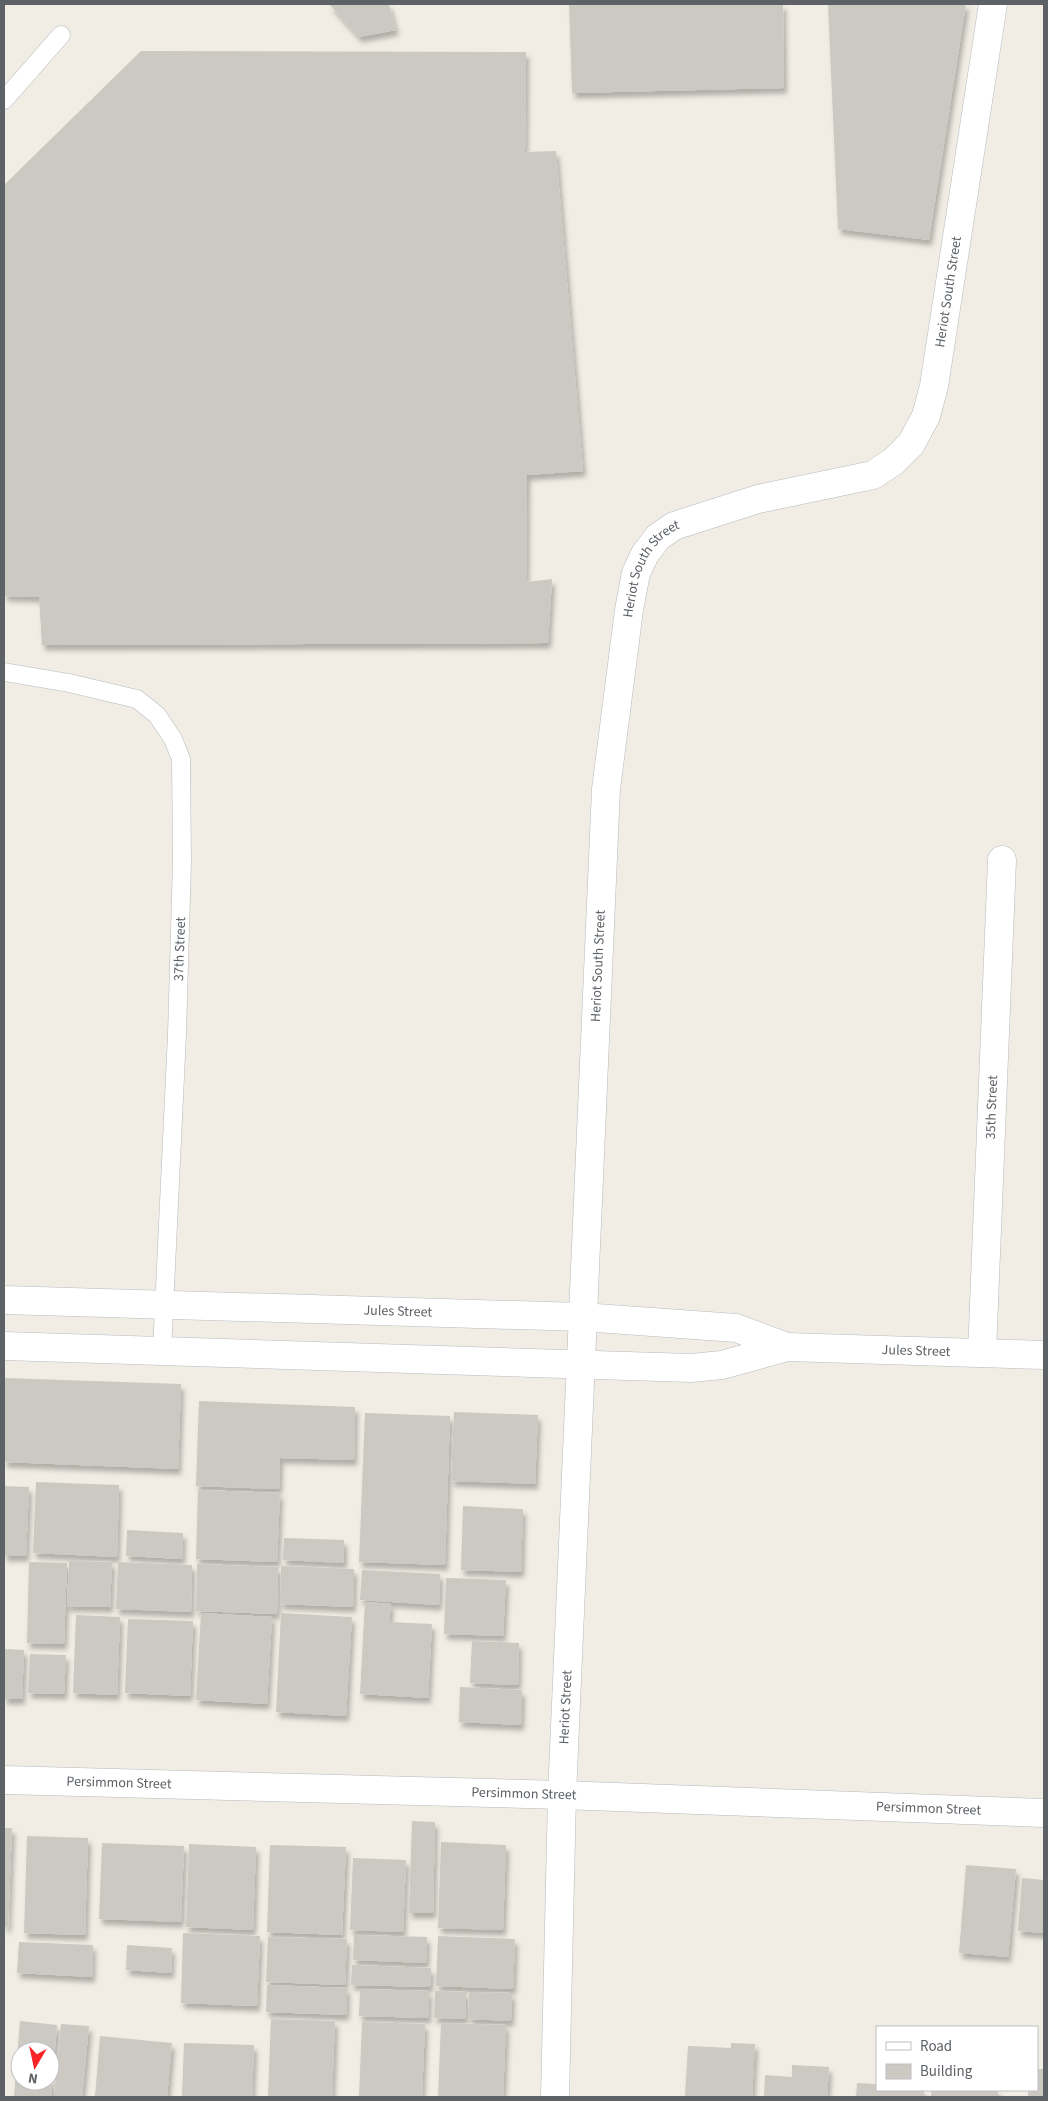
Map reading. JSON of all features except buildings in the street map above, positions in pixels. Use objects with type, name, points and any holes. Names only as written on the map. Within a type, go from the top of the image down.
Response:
[{"type":"street","name":"Heriot South Street","points":[[582,1317],[606,789],[629,610],[636,573],[645,554],[658,537],[674,526],[758,499],[873,475],[894,461],[911,444],[926,416],[934,386],[993,4]]},
{"type":"street","name":"35th Street","points":[[982,1354],[1002,860]]},
{"type":"street","name":"Jules Street","points":[[4,1300],[582,1317],[736,1328],[787,1348]]},
{"type":"street","name":"Heriot Street","points":[[555,2097],[562,1795],[582,1317]]},
{"type":"street","name":"Jules Street","points":[[4,1346],[691,1368],[722,1365],[787,1348],[1044,1355]]},
{"type":"street","name":"Persimmon Street","points":[[4,1780],[562,1795],[1044,1813]]},
{"type":"lane","points":[[4,100],[61,35]]},
{"type":"lane","name":"37th Street","points":[[4,672],[69,683],[137,699],[157,715],[173,738],[181,759],[182,872],[166,1304],[162,1351]]}]
